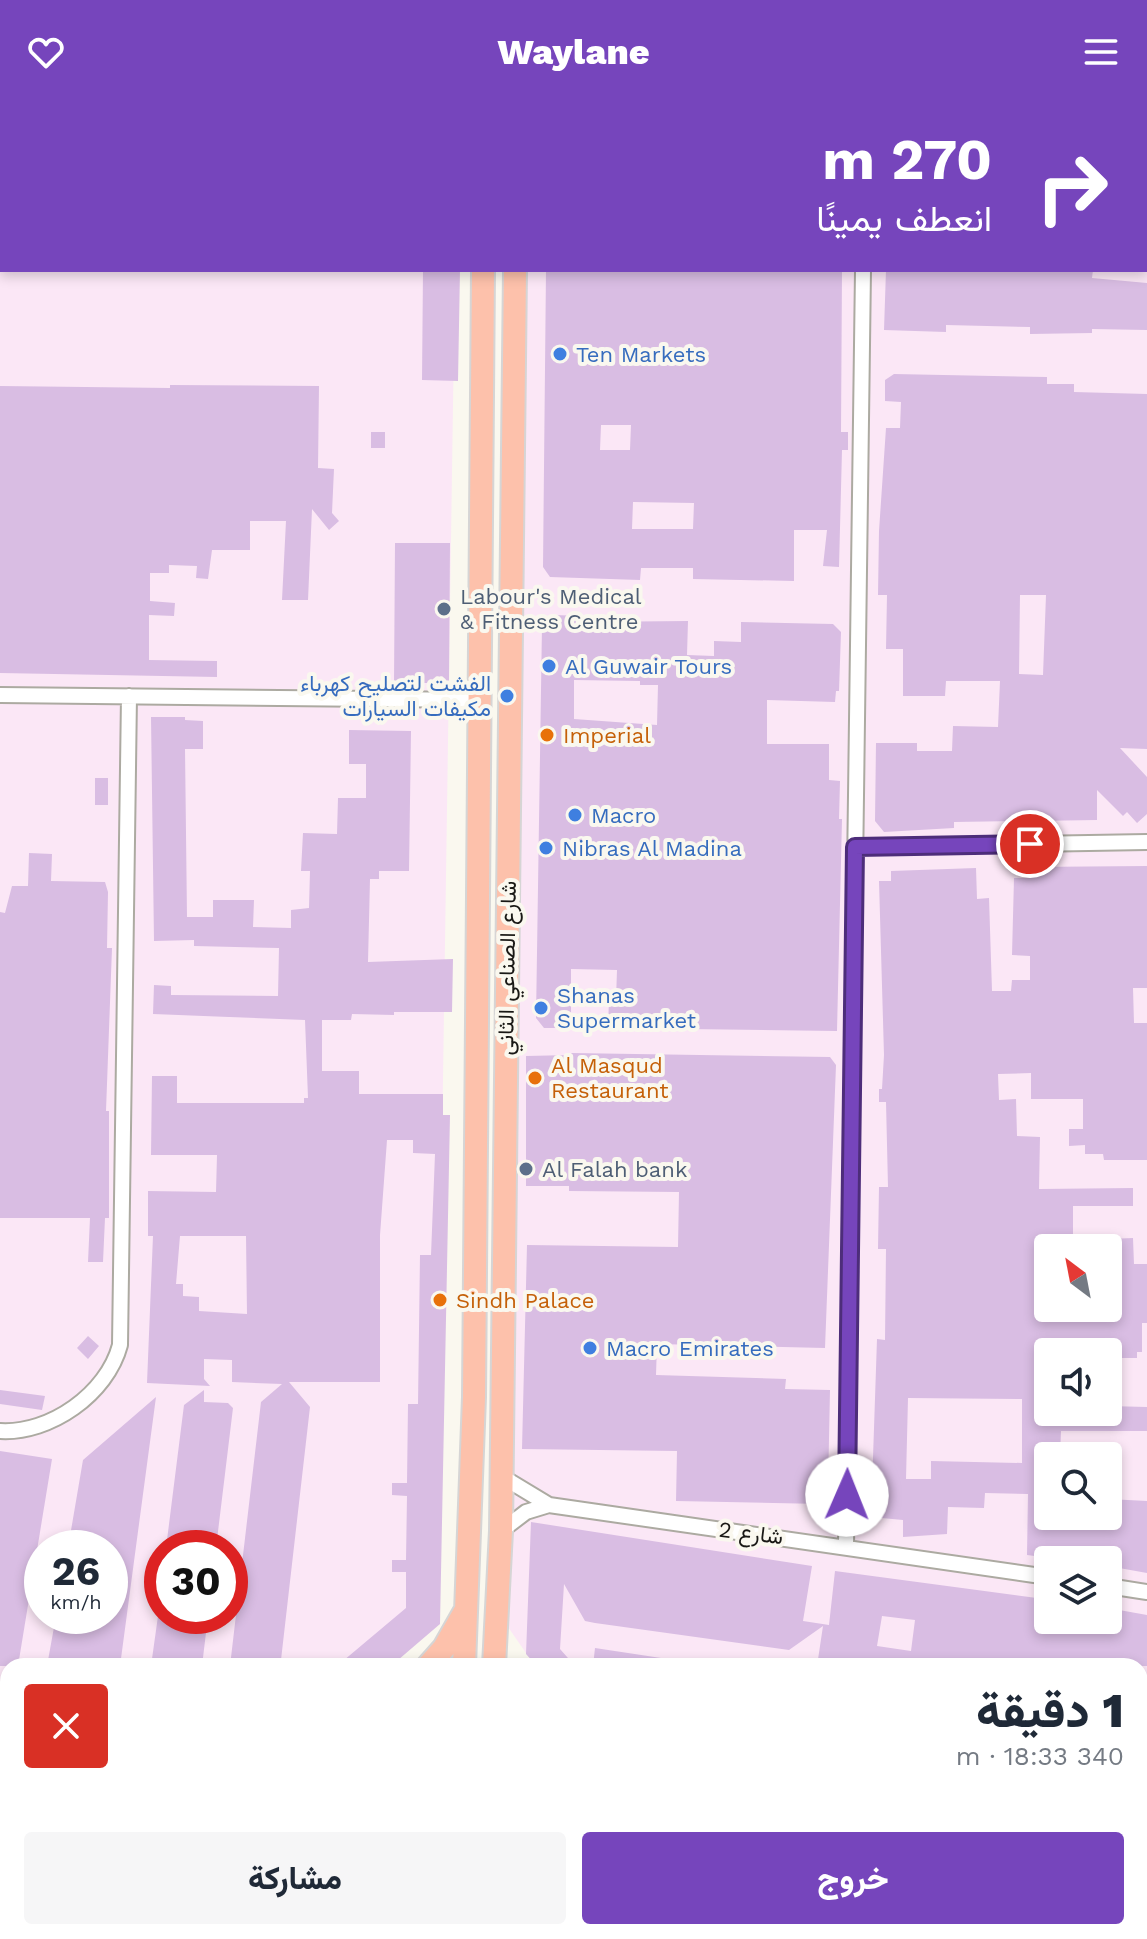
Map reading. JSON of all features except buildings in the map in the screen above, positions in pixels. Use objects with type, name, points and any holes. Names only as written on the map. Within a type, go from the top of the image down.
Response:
[{"type":"main road","name":"شارع الصناعي الثاني","points":[[464,1658],[474,1397],[483,272]]},
{"type":"main road","name":"شارع الصناعي الثاني","points":[[498,1658],[515,272]]},
{"type":"main road","points":[[435,1658],[466,1609]]},
{"type":"street","points":[[846,1546],[863,272]]},
{"type":"street","points":[[0,695],[480,700]]},
{"type":"street","points":[[0,1431],[28,1430],[66,1414],[106,1375],[120,1345],[129,696]]},
{"type":"street","points":[[855,847],[1147,842]]},
{"type":"street","name":"شارع 2","points":[[501,1476],[549,1505],[1034,1575]]},
{"type":"street","points":[[501,1531],[526,1512],[549,1505]]},
{"type":"street","points":[[1122,1588],[1147,1592]]},
{"type":"shaded area","points":[[0,272],[455,272],[435,1618],[388,1658],[0,1658]]},
{"type":"shaded area","points":[[522,272],[1147,272],[1147,1658],[529,1658],[508,1627]]},
{"type":"place","name":"Ten Markets","points":[[560,354]]},
{"type":"place","name":"Labour's Medical & Fitness Centre","points":[[444,609]]},
{"type":"place","name":"Al Guwair Tours","points":[[549,666]]},
{"type":"place","name":"الفشت لتصلیح کھرباء مکیفات السیارات","points":[[507,696]]},
{"type":"place","name":"Imperial","points":[[547,735]]},
{"type":"place","name":"Macro","points":[[575,815]]},
{"type":"place","name":"Nibras Al Madina","points":[[546,848]]},
{"type":"place","name":"Shanas Supermarket","points":[[541,1008]]},
{"type":"place","name":"Al Masqud Restaurant","points":[[535,1078]]},
{"type":"place","name":"Al Falah bank","points":[[526,1169]]},
{"type":"place","name":"Sindh Palace","points":[[440,1300]]},
{"type":"place","name":"Macro Emirates","points":[[590,1348]]},
{"type":"route","points":[[847,1495],[855,847],[1030,844]]}]
